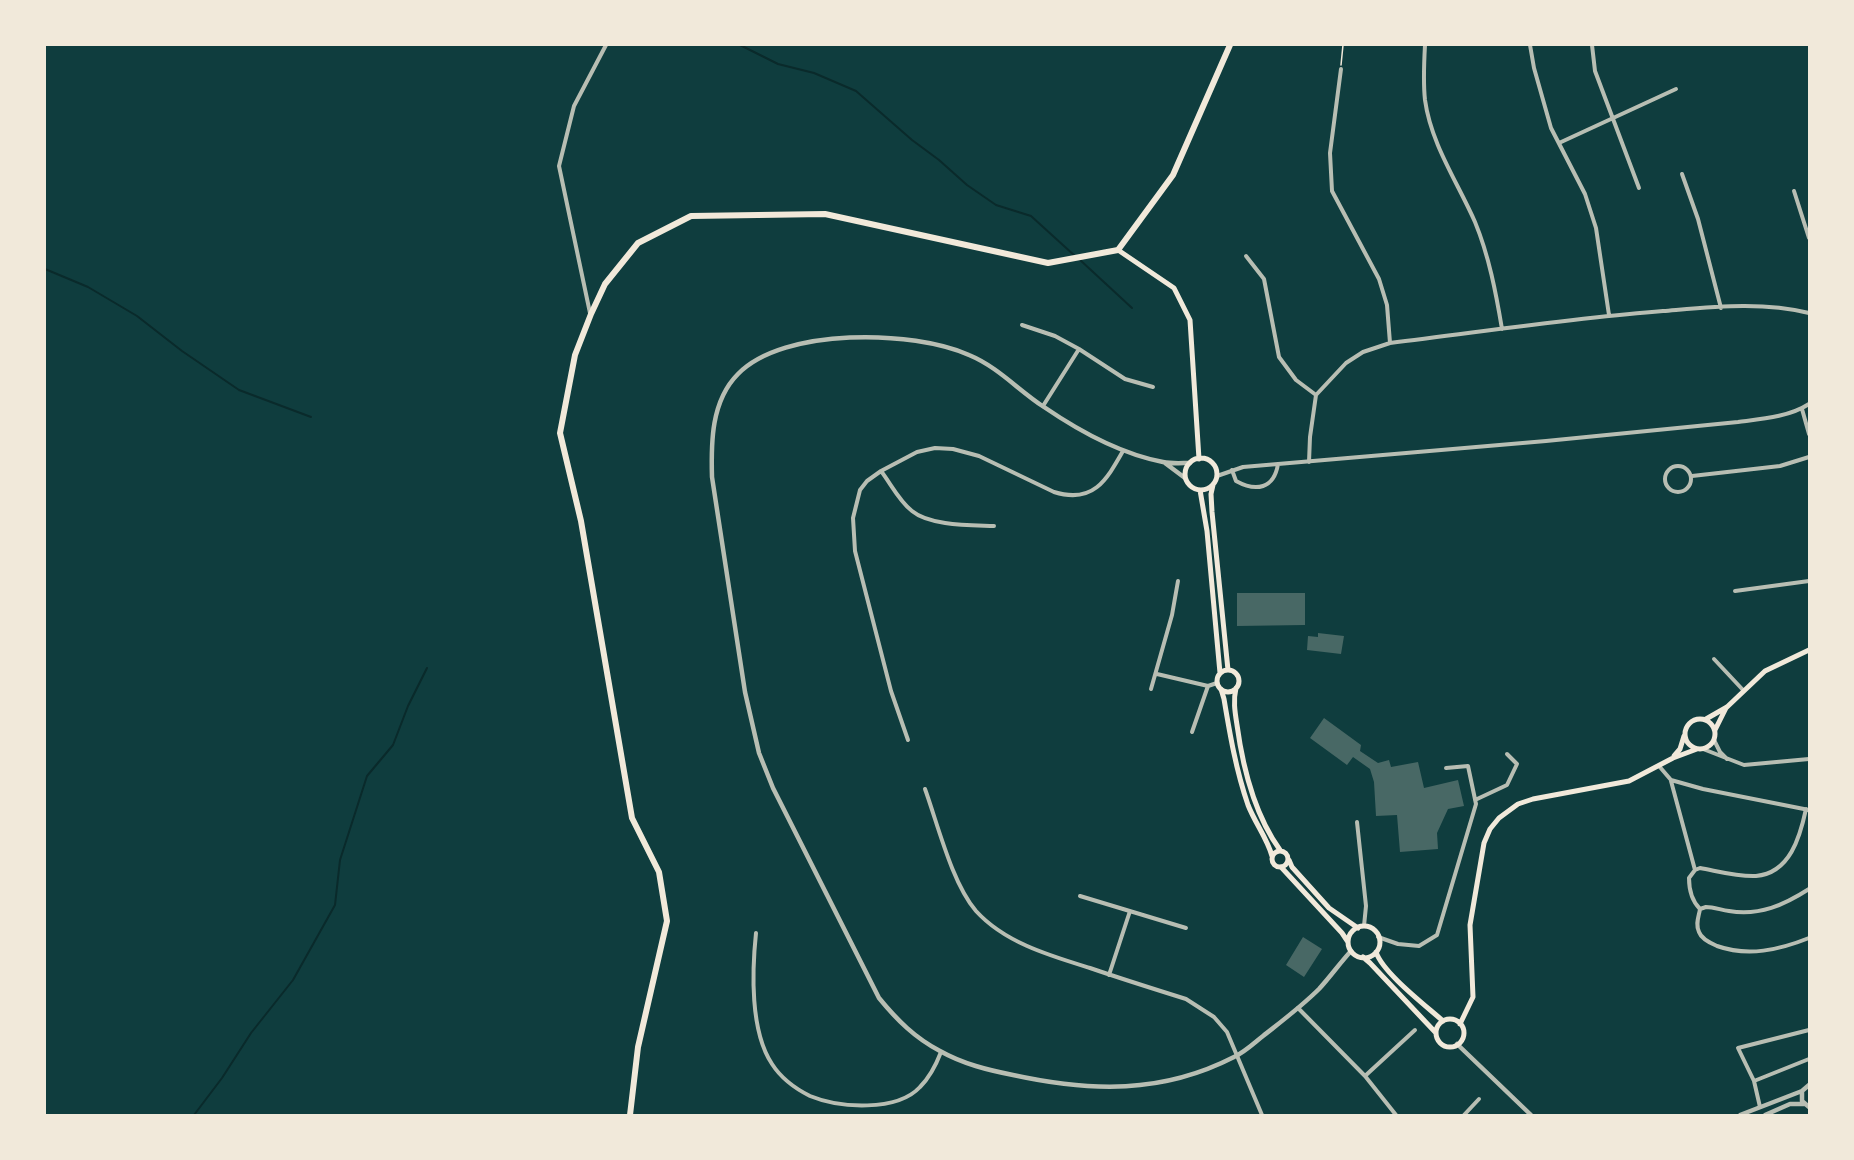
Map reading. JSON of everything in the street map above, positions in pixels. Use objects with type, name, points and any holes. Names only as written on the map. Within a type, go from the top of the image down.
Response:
[{"type":"main road","points":[[630,1114],[638,1047],[667,921],[659,873],[632,818],[581,521],[561,433],[575,354],[605,284],[638,243],[691,216],[825,214],[1048,263],[1118,249],[1173,175],[1230,45]]},
{"type":"main road","points":[[1118,249],[1174,288],[1190,320],[1199,459]]},
{"type":"main road","points":[[1213,485],[1205,490],[1191,487],[1185,478],[1186,468],[1190,463],[1199,459],[1212,463],[1217,476],[1211,494],[1212,512],[1228,670]]},
{"type":"main road","points":[[1200,490],[1207,531],[1220,673],[1217,678],[1224,699],[1236,764],[1249,808],[1269,845],[1273,863],[1281,867],[1348,942],[1351,951],[1363,957],[1378,970],[1436,1033],[1442,1044],[1449,1046],[1457,1044],[1464,1032],[1460,1024],[1454,1020],[1443,1021],[1436,1033]]},
{"type":"main road","points":[[1460,1024],[1473,997],[1470,925],[1484,843],[1490,829],[1499,818],[1518,804],[1547,796],[1616,784],[1712,745],[1715,730],[1727,707],[1743,690],[1773,666],[1809,650]]},
{"type":"main road","points":[[1220,673],[1228,670],[1237,675],[1234,705],[1241,755],[1256,806],[1281,850],[1287,854],[1292,867],[1329,908],[1361,927],[1375,931],[1379,942],[1376,952],[1378,958],[1402,984],[1443,1021]]},
{"type":"main road","points":[[1219,686],[1230,692],[1236,688]]},
{"type":"main road","points":[[1671,760],[1680,749],[1687,725],[1691,721],[1706,719],[1727,707]]},
{"type":"main road","points":[[1706,719],[1715,730]]},
{"type":"main road","points":[[1684,735],[1688,744],[1700,749]]},
{"type":"main road","points":[[1272,856],[1281,850]]},
{"type":"main road","points":[[1281,867],[1289,860]]},
{"type":"main road","points":[[1348,942],[1350,933],[1361,927]]},
{"type":"main road","points":[[1363,957],[1376,952]]},
{"type":"street","points":[[591,314],[558,166],[574,106],[606,45]]},
{"type":"street","points":[[1425,45],[1425,101],[1430,120],[1441,152],[1476,224],[1496,294],[1502,329]]},
{"type":"street","points":[[1530,45],[1551,128],[1585,194],[1596,228],[1610,315]]},
{"type":"street","points":[[1592,45],[1595,71],[1639,188]]},
{"type":"street","points":[[1341,69],[1330,153],[1332,190],[1379,279],[1388,305],[1390,343]]},
{"type":"street","points":[[1559,143],[1676,89]]},
{"type":"street","points":[[1682,174],[1698,219],[1721,308]]},
{"type":"street","points":[[1794,191],[1809,238]]},
{"type":"street","points":[[1246,256],[1264,279],[1279,357],[1296,380],[1316,395]]},
{"type":"street","points":[[1309,462],[1316,395],[1346,363],[1363,352],[1390,343],[1610,315],[1765,306],[1790,308],[1809,313]]},
{"type":"street","points":[[1022,325],[1054,336],[1079,349],[1125,379],[1153,387]]},
{"type":"street","points":[[1190,463],[1165,463],[1123,451],[1043,406],[989,365],[968,354],[929,342],[895,338],[853,338],[795,345],[762,357],[738,374],[726,390],[717,413],[711,448],[714,489],[745,692],[759,753],[773,788],[879,998],[898,1021],[941,1052],[980,1068],[1048,1083],[1129,1088],[1184,1078],[1236,1057],[1320,988],[1351,951]]},
{"type":"street","points":[[1043,406],[1079,349]]},
{"type":"street","points":[[1217,476],[1243,467],[1738,423],[1764,419],[1809,404]]},
{"type":"street","points":[[1802,408],[1809,434]]},
{"type":"street","points":[[908,740],[891,691],[855,551],[852,534],[853,518],[860,490],[867,481],[881,471],[917,452],[935,448],[953,449],[979,456],[1054,492],[1066,496],[1080,496],[1095,489],[1107,477],[1123,451]]},
{"type":"street","points":[[1692,476],[1780,466],[1809,457]]},
{"type":"street","points":[[1165,463],[1185,478]]},
{"type":"street","points":[[1232,470],[1236,481],[1254,488],[1264,486],[1273,480],[1278,464]]},
{"type":"street","points":[[1675,466],[1688,469],[1692,476],[1690,485],[1679,492],[1671,489],[1666,482],[1666,474],[1675,466]]},
{"type":"street","points":[[881,471],[914,513],[948,523],[994,526]]},
{"type":"street","points":[[1151,689],[1157,674],[1179,581]]},
{"type":"street","points":[[1735,591],[1809,581]]},
{"type":"street","points":[[1714,659],[1743,690]]},
{"type":"street","points":[[1157,674],[1208,686],[1219,686]]},
{"type":"street","points":[[1192,732],[1208,686]]},
{"type":"street","points":[[1714,740],[1720,752],[1733,762]]},
{"type":"street","points":[[1700,749],[1733,762],[1754,765],[1809,759]]},
{"type":"street","points":[[1475,800],[1507,786],[1510,782],[1517,764],[1507,754]]},
{"type":"street","points":[[1378,936],[1398,944],[1419,946],[1437,935],[1476,804],[1468,766],[1446,768]]},
{"type":"street","points":[[1659,766],[1671,780],[1695,870]]},
{"type":"street","points":[[1671,780],[1703,789],[1807,810],[1796,844],[1789,857],[1767,874],[1747,876],[1700,868],[1695,870],[1689,878],[1689,885],[1694,903],[1700,909]]},
{"type":"street","points":[[925,789],[952,866],[976,911],[994,927],[1046,954],[1186,999],[1201,1007],[1214,1017],[1227,1032],[1262,1115]]},
{"type":"street","points":[[1357,822],[1366,906],[1361,927]]},
{"type":"street","points":[[1700,909],[1715,907],[1752,913],[1772,909],[1809,889]]},
{"type":"street","points":[[1080,896],[1186,928]]},
{"type":"street","points":[[1700,909],[1697,923],[1699,934],[1711,943],[1727,949],[1747,952],[1766,951],[1809,938]]},
{"type":"street","points":[[1109,975],[1130,911]]},
{"type":"street","points":[[756,933],[754,955],[756,1020],[771,1063],[788,1082],[809,1095],[828,1102],[855,1105],[881,1104],[902,1099],[920,1089],[935,1068],[941,1052]]},
{"type":"street","points":[[1298,1008],[1365,1076],[1396,1115]]},
{"type":"street","points":[[1760,1107],[1754,1081],[1738,1048],[1809,1029]]},
{"type":"street","points":[[1365,1076],[1415,1030]]},
{"type":"street","points":[[1457,1044],[1531,1115]]},
{"type":"street","points":[[1754,1081],[1809,1059]]},
{"type":"street","points":[[1740,1115],[1802,1091],[1809,1085]]},
{"type":"street","points":[[1802,1091],[1801,1098],[1807,1106]]},
{"type":"street","points":[[1464,1115],[1479,1099]]},
{"type":"street","points":[[1765,1115],[1790,1104],[1807,1106]]},
{"type":"path","points":[[1341,69],[1343,45]]},
{"type":"building","points":[[1237,593],[1305,593],[1305,625],[1237,626]]},
{"type":"building","points":[[1318,633],[1344,636],[1341,654],[1307,650],[1308,636],[1318,637]]},
{"type":"building","points":[[1324,718],[1361,745],[1360,751],[1378,763],[1389,760],[1391,767],[1418,762],[1424,788],[1458,780],[1464,806],[1448,809],[1437,833],[1438,849],[1400,852],[1397,815],[1376,816],[1374,782],[1370,769],[1353,757],[1347,765],[1310,738]]},
{"type":"building","points":[[1303,937],[1322,949],[1304,977],[1286,965]]},
{"type":"waterway","points":[[740,45],[778,64],[814,73],[856,91],[967,185],[996,205],[1031,216],[1075,256]]},
{"type":"waterway","points":[[1079,259],[1132,308]]},
{"type":"waterway","points":[[45,269],[88,287],[137,316],[182,351],[239,390],[311,417]]},
{"type":"waterway","points":[[194,1115],[222,1078],[251,1033],[293,980],[335,905],[340,860],[367,776],[393,745],[408,706],[427,668]]}]
